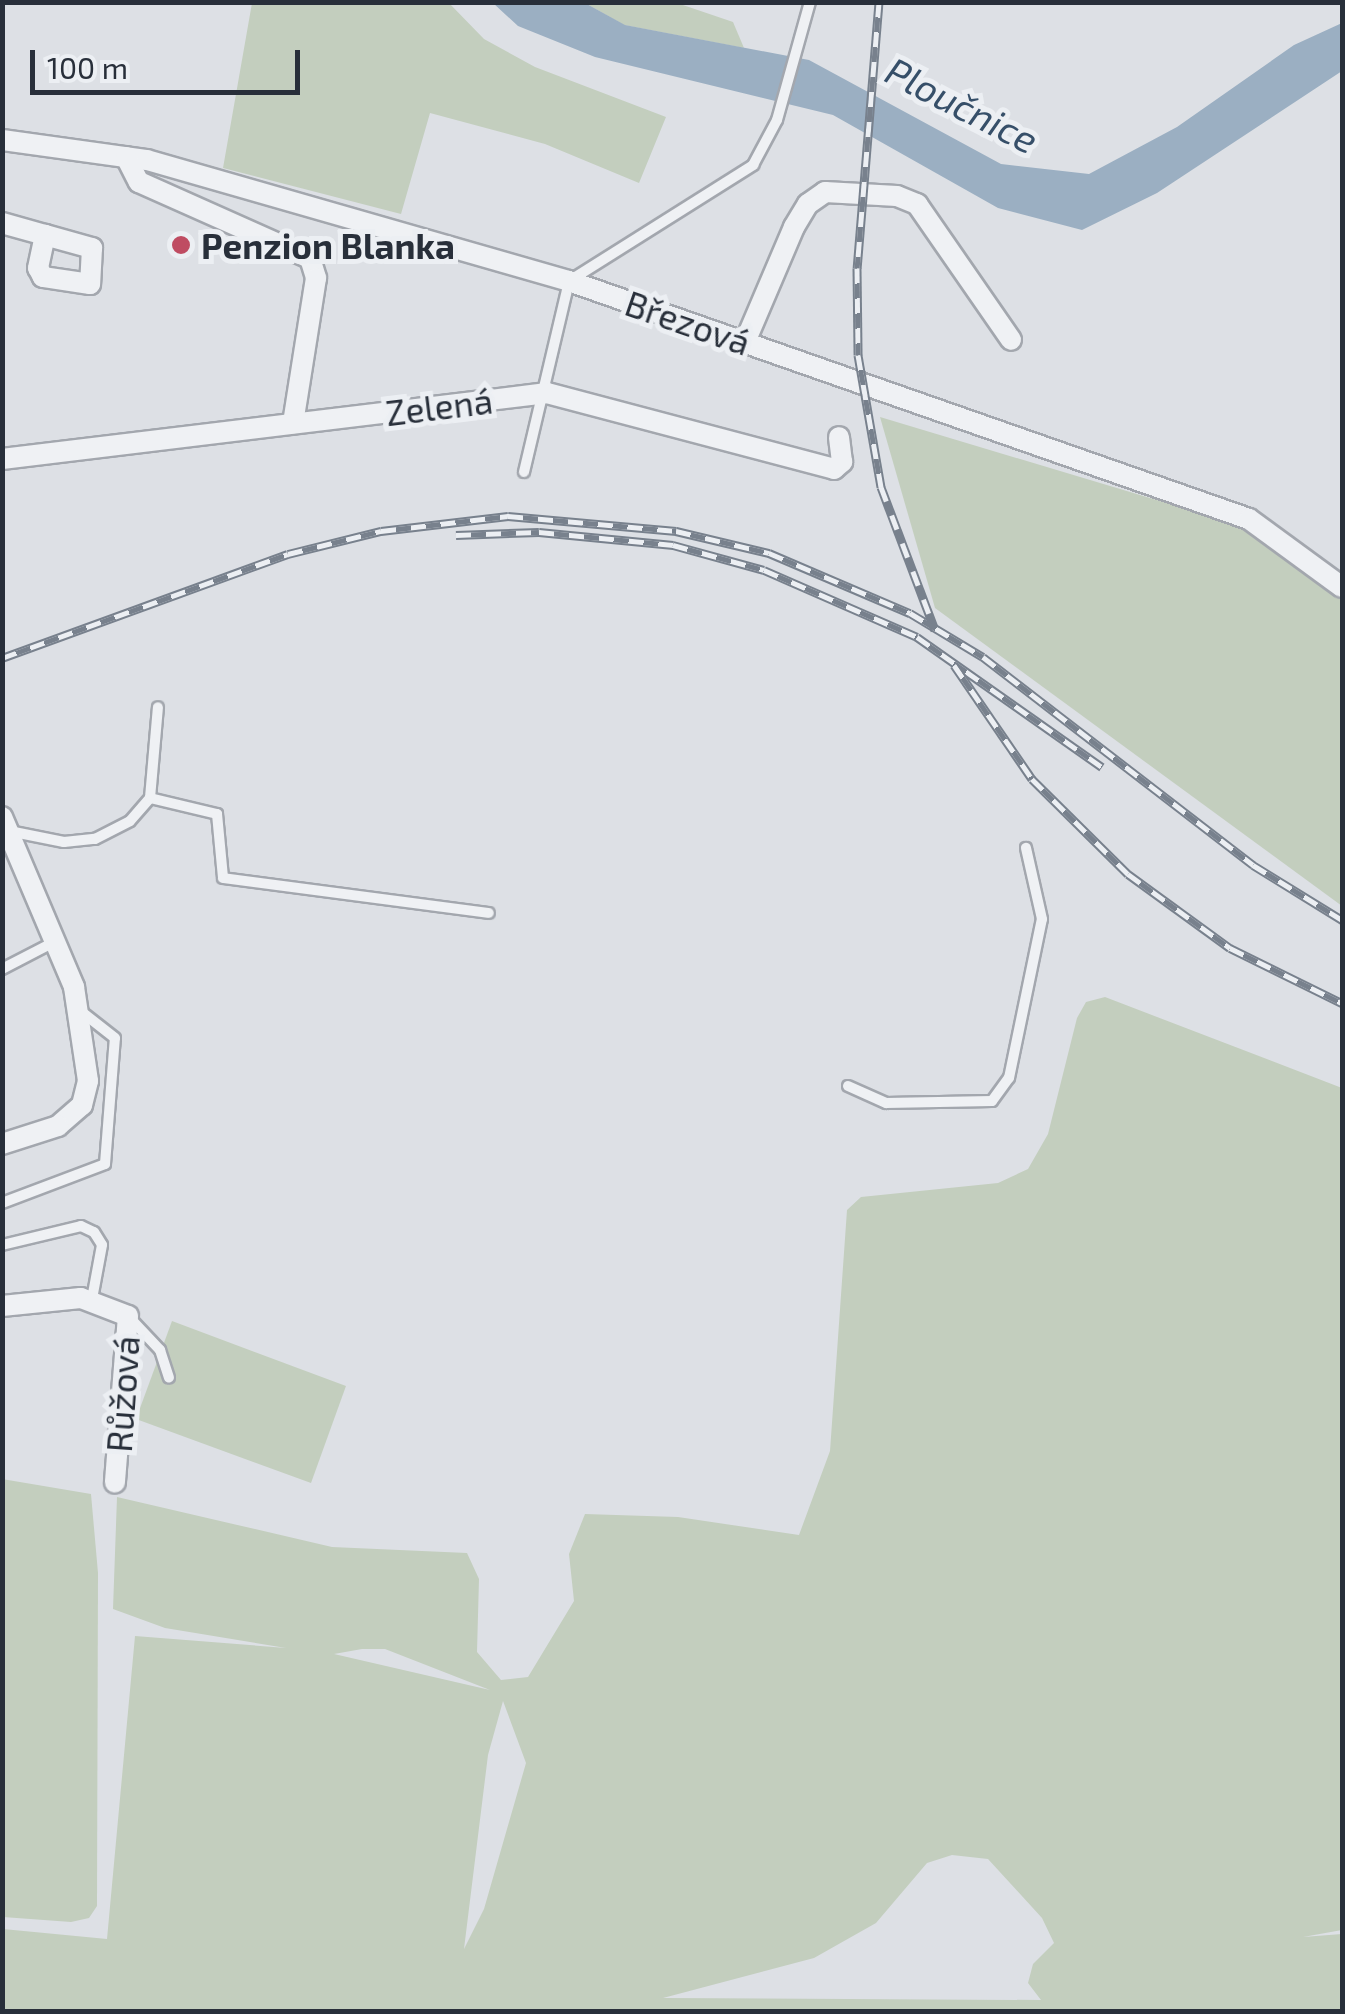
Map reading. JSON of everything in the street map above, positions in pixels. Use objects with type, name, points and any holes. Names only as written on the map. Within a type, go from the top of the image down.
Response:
[{"type":"street","name":"Březová","points":[[2,140],[126,157],[570,282],[1249,519],[1342,586]]},
{"type":"street","points":[[126,157],[139,182],[310,258],[316,278],[293,423]]},
{"type":"street","points":[[745,342],[794,228],[808,204],[825,192],[897,196],[917,204],[1010,340]]},
{"type":"street","points":[[2,223],[45,235]]},
{"type":"street","name":"Zelená","points":[[2,459],[547,394],[834,469],[842,462],[839,438]]},
{"type":"street","points":[[2,1144],[58,1126],[82,1104],[88,1080],[78,1009],[55,941],[6,824]]},
{"type":"street","name":"Růžová","points":[[2,1306],[92,1299],[128,1316],[115,1482]]},
{"type":"lane","points":[[524,472],[547,394],[570,282],[737,179],[766,150],[810,2]]},
{"type":"lane","points":[[6,824],[64,842],[95,840],[130,821],[150,798],[158,707]]},
{"type":"lane","points":[[150,798],[218,814],[223,878],[489,913]]},
{"type":"lane","points":[[848,1086],[886,1103],[992,1101],[1009,1078],[1042,918],[1026,848]]},
{"type":"lane","points":[[2,968],[55,941]]},
{"type":"lane","points":[[2,1203],[104,1164],[115,1038],[78,1009]]},
{"type":"lane","points":[[2,1245],[81,1226],[94,1232],[102,1246],[92,1299]]},
{"type":"lane","points":[[128,1316],[140,1322],[160,1350],[169,1378]]},
{"type":"green space","points":[[252,3],[449,3],[484,39],[535,67],[666,117],[639,183],[545,144],[430,113],[401,214],[223,168]]},
{"type":"green space","points":[[585,3],[677,3],[733,22],[744,48],[624,25]]},
{"type":"green space","points":[[880,417],[1250,528],[1342,598],[1342,906],[935,608]]},
{"type":"green space","points":[[1105,997],[1342,1088],[1342,1930],[1303,1937],[1342,1934],[1342,2011],[3,2011],[3,1929],[107,1939],[135,1636],[286,1648],[165,1628],[113,1609],[117,1497],[332,1547],[467,1553],[479,1579],[477,1652],[501,1680],[528,1677],[574,1601],[569,1554],[585,1514],[678,1517],[799,1535],[830,1451],[847,1210],[861,1197],[998,1183],[1028,1169],[1048,1134],[1077,1018],[1086,1002]],"holes":[[[385,1649],[490,1690],[334,1654]],[[503,1701],[526,1763],[484,1909],[464,1949],[488,1755]],[[952,1855],[988,1859],[1042,1918],[1054,1943],[1033,1964],[1028,1983],[1041,2000],[663,1998],[814,1958],[876,1923],[927,1863]]]},
{"type":"green space","points":[[172,1321],[346,1386],[311,1483],[136,1419]]},
{"type":"green space","points":[[2,1479],[91,1494],[98,1573],[97,1906],[89,1918],[71,1922],[3,1917]]},
{"type":"water","points":[[493,3],[585,3],[625,25],[809,60],[1001,164],[1089,174],[1177,127],[1294,45],[1342,23],[1342,71],[1157,193],[1082,230],[998,208],[833,115],[595,57],[518,26]]},
{"type":"railway","points":[[879,2],[857,268],[858,355],[881,487],[935,630]]},
{"type":"railway","points":[[2,658],[288,554],[381,531],[508,516],[676,531],[769,553],[910,613],[983,657],[1253,865],[1342,920]]},
{"type":"railway","points":[[456,535],[539,532],[673,545],[764,570],[917,637],[1102,767]]},
{"type":"railway","points":[[954,665],[1032,779],[1128,874],[1230,948],[1342,1003]]},
{"type":"place","name":"Penzion Blanka","points":[[181,245]]},
{"type":"water label","name":"Ploučnice","points":[[962,105]]}]
